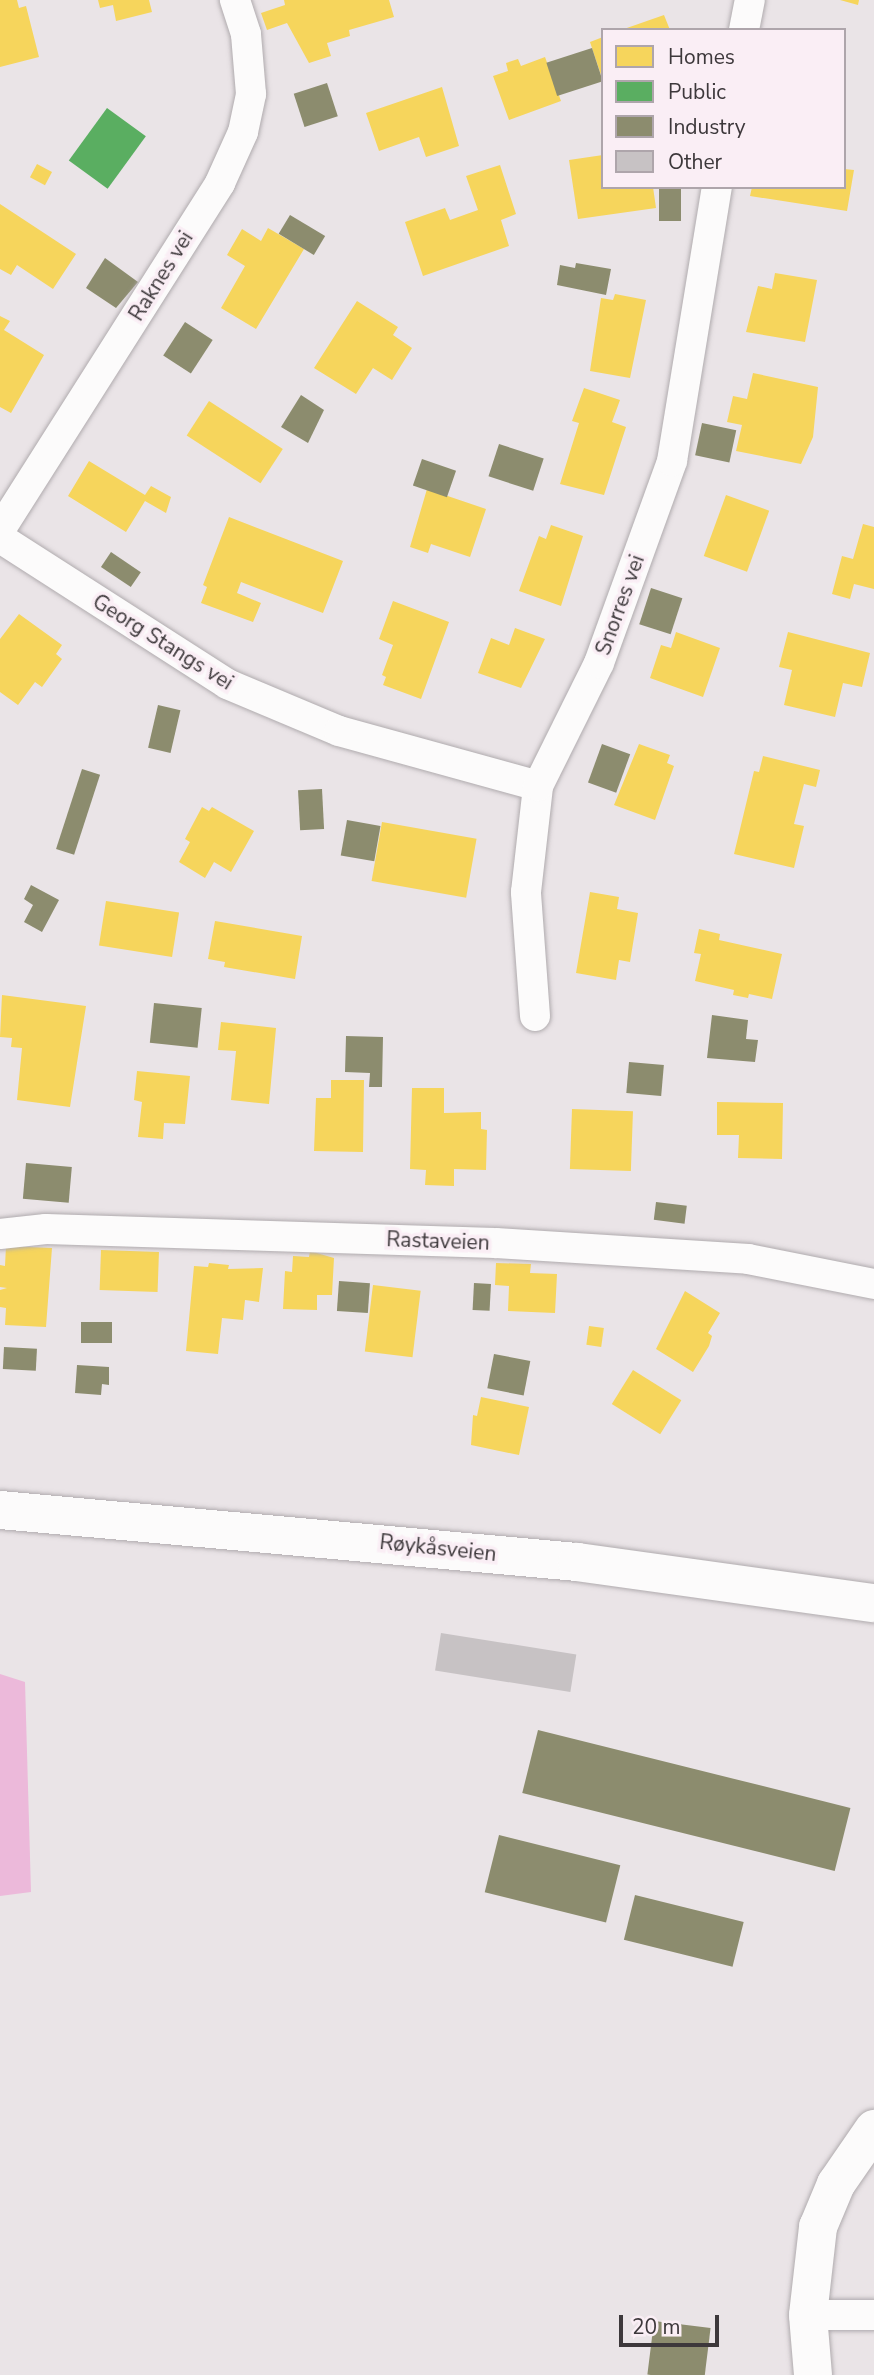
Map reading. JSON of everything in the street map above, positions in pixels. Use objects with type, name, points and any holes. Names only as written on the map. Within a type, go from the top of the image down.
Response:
[{"type":"main road","name":"Røykåsveien","points":[[0,1510],[550,1559],[874,1603]]},
{"type":"main road","points":[[813,2375],[808,2315],[814,2248],[822,2215],[849,2161],[874,2129]]},
{"type":"street","name":"Raknes vei","points":[[0,530],[220,183],[243,132],[251,94],[246,34],[235,0]]},
{"type":"street","points":[[744,28],[750,0]]},
{"type":"street","name":"Snorres vei","points":[[535,1016],[526,892],[538,786],[599,663],[672,461],[717,189]]},
{"type":"street","name":"Georg Stangs vei","points":[[0,538],[227,684],[339,731],[538,786]]},
{"type":"street","name":"Rastaveien","points":[[0,1234],[46,1229],[496,1243],[748,1259],[874,1284]]},
{"type":"street","points":[[808,2315],[874,2315]]},
{"type":"shaded area","points":[[0,1674],[25,1682],[31,1892],[0,1896]]},
{"type":"building: Homes","points":[[0,0],[17,0],[19,8],[26,6],[39,57],[0,67]]},
{"type":"building: Homes","points":[[98,0],[149,0],[152,12],[116,21],[113,5],[100,8]]},
{"type":"building: Homes","points":[[284,0],[389,0],[394,17],[349,30],[350,36],[327,43],[331,56],[309,63],[287,23],[267,30],[261,13],[285,5]]},
{"type":"building: Homes","points":[[840,0],[859,0],[858,5]]},
{"type":"building: Homes","points":[[664,15],[669,28],[627,28]]},
{"type":"building: Homes","points":[[601,38],[601,75],[590,42]]},
{"type":"building: Homes","points":[[545,57],[561,101],[509,120],[493,76],[508,71],[506,63],[518,59],[521,66]]},
{"type":"building: Homes","points":[[442,87],[459,146],[426,157],[419,137],[379,151],[366,113]]},
{"type":"building: Homes","points":[[601,155],[601,189],[653,189],[656,208],[578,219],[569,160]]},
{"type":"building: Homes","points":[[37,164],[52,172],[45,185],[30,177]]},
{"type":"building: Homes","points":[[500,165],[516,214],[501,220],[509,246],[423,276],[405,222],[445,208],[450,220],[478,210],[466,176]]},
{"type":"building: Homes","points":[[846,169],[854,170],[847,211],[750,196],[752,189],[846,189]]},
{"type":"building: Homes","points":[[0,204],[76,254],[53,289],[17,265],[11,275],[0,269]]},
{"type":"building: Homes","points":[[268,228],[304,249],[256,329],[221,308],[245,266],[227,255],[242,229],[261,241]]},
{"type":"building: Homes","points":[[775,273],[817,280],[805,342],[746,332],[758,286],[772,289]]},
{"type":"building: Homes","points":[[615,294],[646,300],[630,378],[590,371],[601,298],[613,300]]},
{"type":"building: Homes","points":[[357,301],[398,327],[393,335],[412,348],[392,380],[373,368],[356,394],[314,368]]},
{"type":"building: Homes","points":[[0,316],[10,321],[4,330],[44,355],[11,413],[0,407]]},
{"type":"building: Homes","points":[[753,373],[818,387],[813,437],[801,464],[736,451],[742,425],[727,422],[733,396],[747,399]]},
{"type":"building: Homes","points":[[584,388],[620,400],[612,422],[626,427],[604,495],[560,484],[579,423],[572,421]]},
{"type":"building: Homes","points":[[209,401],[283,449],[260,483],[187,435]]},
{"type":"building: Homes","points":[[89,461],[145,495],[151,486],[171,497],[166,513],[145,501],[126,532],[68,496]]},
{"type":"building: Homes","points":[[427,489],[486,509],[470,557],[431,544],[428,553],[410,547]]},
{"type":"building: Homes","points":[[726,495],[769,511],[747,572],[704,556]]},
{"type":"building: Homes","points":[[229,517],[343,561],[323,613],[241,582],[237,593],[261,603],[253,622],[201,603],[207,587],[203,585]]},
{"type":"building: Homes","points":[[863,524],[874,527],[874,589],[854,584],[850,599],[832,594],[842,556],[853,559]]},
{"type":"building: Homes","points":[[551,525],[583,536],[561,606],[519,591],[539,536],[546,539]]},
{"type":"building: Homes","points":[[393,601],[449,622],[421,699],[383,685],[386,677],[382,675],[393,645],[379,639]]},
{"type":"building: Homes","points":[[19,614],[62,645],[56,654],[62,659],[42,687],[35,682],[18,705],[0,692],[0,639]]},
{"type":"building: Homes","points":[[515,628],[545,639],[521,688],[478,673],[491,638],[509,645]]},
{"type":"building: Homes","points":[[676,632],[720,648],[703,697],[650,678],[661,645],[671,648]]},
{"type":"building: Homes","points":[[788,632],[870,653],[862,687],[843,683],[835,717],[784,705],[792,670],[779,667]]},
{"type":"building: Homes","points":[[639,744],[670,755],[667,763],[674,766],[655,820],[614,805]]},
{"type":"building: Homes","points":[[763,756],[820,770],[816,787],[804,784],[794,824],[804,826],[794,868],[734,854],[754,771],[759,772]]},
{"type":"building: Homes","points":[[202,807],[209,811],[212,807],[254,831],[231,872],[214,862],[205,878],[179,862],[190,842],[185,839]]},
{"type":"building: Homes","points":[[382,822],[477,839],[466,898],[372,881]]},
{"type":"building: Homes","points":[[590,892],[619,897],[617,909],[638,913],[630,962],[619,960],[616,980],[576,973]]},
{"type":"building: Homes","points":[[106,901],[179,913],[172,957],[99,945]]},
{"type":"building: Homes","points":[[215,921],[302,936],[295,979],[224,967],[225,962],[208,959]]},
{"type":"building: Homes","points":[[699,929],[720,934],[719,940],[782,954],[772,999],[749,994],[748,998],[733,995],[734,990],[695,981],[701,954],[694,953]]},
{"type":"building: Homes","points":[[2,995],[86,1006],[70,1107],[17,1100],[22,1048],[11,1047],[12,1038],[0,1037]]},
{"type":"building: Homes","points":[[221,1022],[276,1028],[269,1104],[231,1100],[236,1051],[218,1050]]},
{"type":"building: Homes","points":[[137,1071],[190,1076],[185,1124],[164,1123],[163,1139],[138,1137],[142,1102],[134,1100]]},
{"type":"building: Homes","points":[[331,1080],[364,1080],[363,1152],[314,1151],[316,1098],[331,1098]]},
{"type":"building: Homes","points":[[412,1088],[444,1088],[444,1113],[481,1112],[481,1129],[487,1130],[486,1170],[454,1169],[454,1186],[425,1185],[426,1170],[410,1169]]},
{"type":"building: Homes","points":[[717,1102],[783,1103],[782,1159],[738,1158],[739,1135],[717,1135]]},
{"type":"building: Homes","points":[[572,1109],[633,1111],[631,1171],[570,1169]]},
{"type":"building: Homes","points":[[6,1246],[52,1248],[46,1327],[5,1325],[6,1308],[0,1307],[0,1290],[7,1288],[0,1287],[0,1265],[5,1266]]},
{"type":"building: Homes","points":[[101,1250],[159,1252],[158,1292],[100,1290]]},
{"type":"building: Homes","points":[[310,1251],[334,1258],[332,1295],[317,1295],[317,1310],[283,1309],[285,1271],[292,1272],[293,1256],[309,1257]]},
{"type":"building: Homes","points":[[209,1263],[229,1265],[228,1269],[263,1268],[259,1302],[245,1300],[243,1320],[222,1318],[218,1354],[186,1351],[194,1266],[208,1267]]},
{"type":"building: Homes","points":[[496,1263],[531,1264],[530,1273],[557,1274],[555,1313],[508,1311],[509,1286],[495,1285]]},
{"type":"building: Homes","points":[[373,1285],[421,1291],[412,1357],[365,1352]]},
{"type":"building: Homes","points":[[685,1291],[720,1313],[708,1333],[712,1336],[709,1346],[693,1372],[656,1349]]},
{"type":"building: Homes","points":[[589,1326],[604,1328],[601,1347],[586,1345]]},
{"type":"building: Homes","points":[[633,1370],[681,1400],[660,1434],[612,1404]]},
{"type":"building: Homes","points":[[481,1397],[529,1407],[519,1455],[471,1445],[473,1415],[477,1416]]},
{"type":"building: Public","points":[[107,108],[146,136],[108,189],[69,161]]},
{"type":"building: Industry","points":[[592,48],[601,82],[557,96],[546,63]]},
{"type":"building: Industry","points":[[327,83],[338,116],[305,127],[294,94]]},
{"type":"building: Industry","points":[[659,189],[681,189],[681,221],[659,221]]},
{"type":"building: Industry","points":[[290,215],[325,236],[314,255],[279,234]]},
{"type":"building: Industry","points":[[105,258],[138,282],[116,308],[86,288]]},
{"type":"building: Industry","points":[[576,263],[611,269],[606,295],[557,285],[560,265],[575,268]]},
{"type":"building: Industry","points":[[185,322],[213,340],[191,374],[163,356]]},
{"type":"building: Industry","points":[[301,395],[324,410],[308,443],[281,427]]},
{"type":"building: Industry","points":[[702,423],[736,430],[729,463],[695,455]]},
{"type":"building: Industry","points":[[499,444],[544,459],[533,491],[488,476]]},
{"type":"building: Industry","points":[[422,459],[456,471],[447,497],[413,485]]},
{"type":"building: Industry","points":[[111,552],[141,572],[131,587],[101,567]]},
{"type":"building: Industry","points":[[651,588],[682,598],[671,634],[639,624]]},
{"type":"building: Industry","points":[[158,705],[180,710],[171,753],[148,748]]},
{"type":"building: Industry","points":[[602,744],[630,754],[616,793],[588,783]]},
{"type":"building: Industry","points":[[82,769],[100,775],[74,855],[56,849]]},
{"type":"building: Industry","points":[[322,789],[324,829],[300,830],[298,790]]},
{"type":"building: Industry","points":[[347,820],[380,826],[374,861],[341,855]]},
{"type":"building: Industry","points":[[31,885],[59,900],[42,932],[24,922],[33,905],[24,899]]},
{"type":"building: Industry","points":[[154,1003],[202,1008],[198,1048],[150,1043]]},
{"type":"building: Industry","points":[[712,1015],[748,1020],[746,1039],[758,1040],[755,1062],[707,1058]]},
{"type":"building: Industry","points":[[346,1036],[383,1037],[382,1087],[369,1087],[370,1073],[345,1072]]},
{"type":"building: Industry","points":[[629,1062],[664,1065],[661,1096],[626,1093]]},
{"type":"building: Industry","points":[[26,1163],[72,1167],[69,1203],[23,1199]]},
{"type":"building: Industry","points":[[656,1202],[687,1206],[685,1224],[654,1220]]},
{"type":"building: Industry","points":[[339,1281],[370,1283],[368,1313],[337,1311]]},
{"type":"building: Industry","points":[[474,1283],[491,1284],[490,1311],[473,1310]]},
{"type":"building: Industry","points":[[81,1322],[112,1322],[112,1343],[81,1343]]},
{"type":"building: Industry","points":[[4,1347],[37,1349],[36,1371],[3,1369]]},
{"type":"building: Industry","points":[[494,1354],[530,1361],[524,1395],[487,1388]]},
{"type":"building: Industry","points":[[77,1365],[109,1367],[109,1385],[102,1384],[101,1395],[75,1393]]},
{"type":"building: Industry","points":[[538,1730],[850,1808],[835,1871],[522,1793]]},
{"type":"building: Industry","points":[[499,1835],[620,1865],[606,1922],[485,1892]]},
{"type":"building: Industry","points":[[635,1895],[744,1922],[733,1967],[624,1940]]},
{"type":"building: Industry","points":[[654,2321],[711,2328],[705,2375],[647,2375]]},
{"type":"building: Other","points":[[441,1633],[576,1654],[570,1692],[435,1671]]}]
